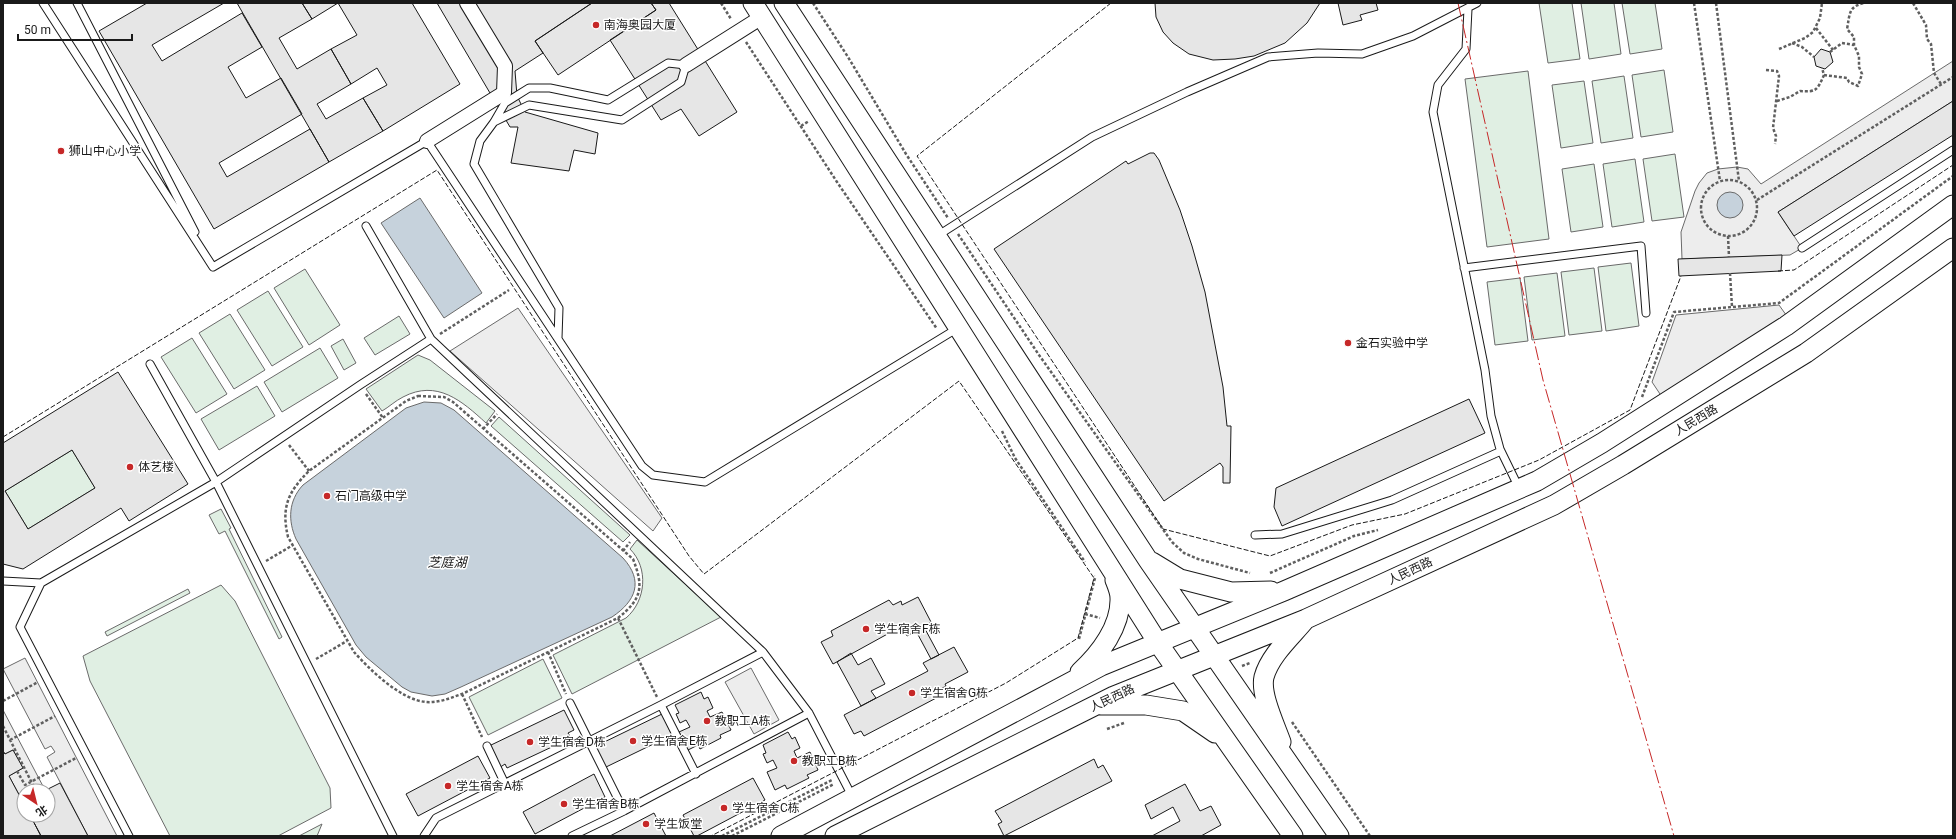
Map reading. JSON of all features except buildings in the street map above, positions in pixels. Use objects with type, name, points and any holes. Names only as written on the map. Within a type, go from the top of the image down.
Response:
[{"type":"street","points":[[427,141],[504,93],[505,66],[468,3]]},
{"type":"street","points":[[784,3],[1148,560],[1195,628],[1212,656],[1339,836]]},
{"type":"street","points":[[686,65],[757,10],[1176,670],[1293,836]]},
{"type":"street","points":[[781,836],[1100,666],[1284,591],[1537,481],[1602,443],[1786,326],[1953,205]]},
{"type":"street","name":"人民西路","points":[[835,836],[1095,705],[1176,670],[1306,619],[1554,505],[1623,465],[1806,353],[1953,248]]},
{"type":"street","points":[[1148,560],[1180,579],[1231,592],[1284,591]]},
{"type":"street","points":[[1065,685],[1087,666],[1100,651],[1113,629],[1118,612],[1120,597],[1113,571]]},
{"type":"street","points":[[1288,764],[1264,694],[1264,678],[1269,664],[1306,619]]},
{"type":"street","points":[[1095,705],[1146,705],[1183,711],[1226,740]]},
{"type":"lane","points":[[43,3],[213,267]]},
{"type":"lane","points":[[77,3],[213,267]]},
{"type":"lane","points":[[937,236],[1092,137],[1221,77],[1268,57],[1318,53],[1362,54],[1413,36],[1468,9],[1477,3]]},
{"type":"lane","points":[[1468,9],[1466,49],[1438,84],[1432,112],[1485,370],[1491,416],[1501,451],[1519,489]]},
{"type":"lane","points":[[494,122],[529,105],[622,120],[682,82],[686,65],[668,63],[608,100],[550,88],[529,88],[505,103],[494,122],[480,141],[474,164],[559,308],[558,338]]},
{"type":"lane","points":[[213,267],[427,141],[642,466],[653,475],[705,482],[959,327]]},
{"type":"lane","points":[[1802,248],[1953,150]]},
{"type":"lane","points":[[366,226],[431,339],[763,652],[809,713],[854,798]]},
{"type":"lane","points":[[1464,268],[1641,246],[1646,313]]},
{"type":"lane","points":[[3,580],[41,582],[216,482],[431,339]]},
{"type":"lane","points":[[150,364],[216,482],[393,836]]},
{"type":"lane","points":[[1255,535],[1282,534],[1392,500],[1501,451]]},
{"type":"lane","points":[[41,582],[20,627],[129,836]]},
{"type":"lane","points":[[424,836],[436,818],[506,784],[763,652]]},
{"type":"lane","points":[[570,703],[624,811]]},
{"type":"lane","points":[[661,705],[696,774]]},
{"type":"lane","points":[[572,836],[696,774],[809,713]]},
{"type":"lane","points":[[487,746],[506,784]]},
{"type":"path","points":[[721,3],[725,10]]},
{"type":"path","points":[[813,3],[852,63],[906,154],[937,201]]},
{"type":"path","points":[[1694,3],[1720,181]]},
{"type":"path","points":[[1716,3],[1739,181]]},
{"type":"path","points":[[1779,49],[1792,42],[1805,38],[1816,28],[1820,18],[1822,3]]},
{"type":"path","points":[[1824,75],[1847,78],[1850,82],[1858,86],[1862,74],[1859,67],[1859,56],[1854,45],[1854,37],[1847,29],[1850,11],[1858,4],[1865,3]]},
{"type":"path","points":[[1913,3],[1926,25],[1927,39],[1931,44],[1934,73],[1941,84]]},
{"type":"path","points":[[1816,28],[1831,51],[1842,43],[1854,45]]},
{"type":"path","points":[[1792,42],[1814,56]]},
{"type":"path","points":[[753,52],[928,316]]},
{"type":"path","points":[[1776,101],[1790,97],[1800,91],[1812,92],[1817,88],[1824,75],[1822,68]]},
{"type":"path","points":[[1766,70],[1777,71],[1779,76],[1773,128],[1776,136],[1775,144]]},
{"type":"path","points":[[1756,200],[1953,77]]},
{"type":"path","points":[[801,126],[809,121]]},
{"type":"path","points":[[1641,399],[1674,312],[1779,303],[1953,176]]},
{"type":"path","points":[[1729,179],[1739,181],[1750,189],[1756,200],[1758,209],[1752,225],[1745,231],[1728,236],[1719,234],[1710,229],[1704,222],[1701,212],[1701,203],[1705,193],[1711,186],[1720,181],[1729,179]]},
{"type":"path","points":[[960,236],[1039,355],[1162,529],[1184,553],[1213,563]]},
{"type":"path","points":[[1728,236],[1730,257]]},
{"type":"path","points":[[1730,273],[1732,307]]},
{"type":"path","points":[[431,339],[509,290]]},
{"type":"path","points":[[360,385],[383,418]]},
{"type":"path","points":[[418,396],[444,397],[453,402],[633,560],[639,575],[639,593],[632,608],[618,618],[462,694],[438,701],[426,702],[414,699],[399,692],[362,662],[347,641],[288,537],[284,519],[288,500],[296,484],[309,471],[383,418],[406,401],[418,396]]},
{"type":"path","points":[[483,429],[503,407]]},
{"type":"path","points":[[1002,430],[1015,458],[1087,565]]},
{"type":"path","points":[[283,437],[309,471]]},
{"type":"path","points":[[258,565],[293,545]]},
{"type":"path","points":[[1079,639],[1095,578],[1091,572]]},
{"type":"path","points":[[1086,614],[1106,619]]},
{"type":"path","points":[[618,618],[661,705]]},
{"type":"path","points":[[307,664],[347,641]]},
{"type":"path","points":[[548,652],[570,703]]},
{"type":"path","points":[[1239,667],[1250,663]]},
{"type":"path","points":[[3,701],[46,677]]},
{"type":"path","points":[[462,694],[487,746]]},
{"type":"path","points":[[10,740],[64,711]]},
{"type":"path","points":[[1290,719],[1370,836]]},
{"type":"path","points":[[1107,729],[1127,722]]},
{"type":"path","points":[[3,726],[31,781]]},
{"type":"path","points":[[17,771],[25,785],[86,753]]},
{"type":"path","points":[[722,836],[842,777]]},
{"type":"path","points":[[732,836],[842,777]]},
{"type":"green space","points":[[1539,3],[1572,3],[1580,59],[1548,63]]},
{"type":"green space","points":[[1581,3],[1614,3],[1621,54],[1589,59]]},
{"type":"green space","points":[[1622,3],[1655,3],[1662,49],[1630,54]]},
{"type":"green space","points":[[1664,70],[1673,132],[1641,137],[1632,75]]},
{"type":"green space","points":[[1528,71],[1549,239],[1487,247],[1465,79]]},
{"type":"green space","points":[[1624,76],[1633,138],[1601,143],[1592,81]]},
{"type":"green space","points":[[1584,81],[1593,143],[1561,148],[1552,85]]},
{"type":"green space","points":[[1675,154],[1684,217],[1652,221],[1643,159]]},
{"type":"green space","points":[[1635,159],[1644,222],[1612,227],[1603,164]]},
{"type":"green space","points":[[1594,164],[1603,227],[1571,232],[1562,169]]},
{"type":"green space","points":[[1631,263],[1639,326],[1606,331],[1598,267]]},
{"type":"green space","points":[[1594,268],[1602,331],[1569,335],[1561,272]]},
{"type":"green space","points":[[305,269],[340,325],[309,345],[274,288]]},
{"type":"green space","points":[[1557,273],[1565,336],[1532,340],[1524,277]]},
{"type":"green space","points":[[1520,278],[1528,341],[1495,345],[1487,282]]},
{"type":"green space","points":[[268,291],[303,347],[272,366],[237,310]]},
{"type":"green space","points":[[230,314],[265,370],[234,389],[199,333]]},
{"type":"green space","points":[[399,316],[410,334],[375,355],[364,338]]},
{"type":"green space","points":[[192,338],[227,394],[196,413],[161,357]]},
{"type":"green space","points":[[343,339],[356,363],[344,370],[331,346]]},
{"type":"green space","points":[[320,348],[338,378],[282,412],[264,382]]},
{"type":"green space","points":[[418,355],[430,360],[495,411],[486,423],[458,400],[448,395],[427,390],[415,392],[403,397],[382,411],[366,389]]},
{"type":"green space","points":[[257,386],[275,416],[219,450],[201,419]]},
{"type":"green space","points":[[499,417],[630,535],[623,542],[491,426]]},
{"type":"green space","points":[[72,450],[95,488],[28,529],[5,491]]},
{"type":"green space","points":[[221,509],[231,528],[229,529],[282,637],[279,639],[225,531],[219,534],[209,515]]},
{"type":"green space","points":[[637,540],[721,617],[572,694],[553,655],[626,618],[633,611],[638,603],[643,584],[640,565],[630,549]]},
{"type":"green space","points":[[221,585],[235,601],[330,788],[331,808],[278,836],[170,836],[90,681],[83,656]]},
{"type":"green space","points":[[188,589],[190,593],[107,636],[105,632]]},
{"type":"green space","points":[[543,659],[562,698],[488,735],[469,697]]},
{"type":"green space","points":[[322,824],[317,836],[299,836]]},
{"type":"shaded area","points":[[1953,61],[1953,101],[1778,212],[1802,248],[1790,255],[1682,259],[1681,232],[1695,191],[1707,173],[1718,169],[1737,167],[1748,169],[1761,184]]},
{"type":"shaded area","points":[[1779,305],[1789,319],[1664,400],[1652,382],[1676,315]]},
{"type":"shaded area","points":[[518,308],[662,518],[653,531],[450,351]]},
{"type":"shaded area","points":[[25,658],[117,836],[88,836],[47,757],[55,752],[51,746],[45,749],[3,669]]},
{"type":"shaded area","points":[[751,668],[779,720],[754,734],[725,682]]},
{"type":"shaded area","points":[[3,710],[41,783],[16,783],[16,789],[9,776],[23,768],[13,750],[5,754],[3,751]]},
{"type":"water","points":[[1730,192],[1739,196],[1743,205],[1739,214],[1730,218],[1721,214],[1717,205],[1721,196]]},
{"type":"water","points":[[420,198],[482,293],[444,318],[381,223]]},
{"type":"water","name":"芝庭湖","points":[[424,402],[441,403],[454,410],[623,558],[630,566],[634,575],[635,583],[632,597],[620,611],[612,617],[461,687],[445,694],[432,696],[411,692],[402,687],[366,657],[356,645],[296,539],[293,532],[291,518],[294,498],[303,485],[406,408]]},
{"type":"fence","points":[[1111,3],[917,156],[1163,529],[1270,556],[1352,525],[1405,514],[1539,460],[1630,410],[1681,276]]},
{"type":"fence","points":[[1778,271],[1794,270],[1953,165]]},
{"type":"fence","points":[[3,437],[437,170],[689,556],[704,574],[959,381],[1094,578],[1078,638],[1006,683],[711,836]]},
{"type":"power","points":[[1458,3],[1543,380],[1674,836]]},
{"type":"place","name":"南海奥园大厦","points":[[596,25]]},
{"type":"place","name":"狮山中心小学","points":[[61,151]]},
{"type":"place","name":"金石实验中学","points":[[1348,343]]},
{"type":"place","name":"体艺楼","points":[[130,467]]},
{"type":"place","name":"石门高级中学","points":[[327,496]]},
{"type":"place","name":"学生宿舍F栋","points":[[866,629]]},
{"type":"place","name":"学生宿舍G栋","points":[[912,693]]},
{"type":"place","name":"教职工A栋","points":[[707,721]]},
{"type":"place","name":"学生宿舍E栋","points":[[633,741]]},
{"type":"place","name":"学生宿舍D栋","points":[[530,742]]},
{"type":"place","name":"教职工B栋","points":[[794,761]]},
{"type":"place","name":"学生宿舍A栋","points":[[448,786]]},
{"type":"place","name":"学生宿舍B栋","points":[[564,804]]},
{"type":"place","name":"学生宿舍C栋","points":[[724,808]]},
{"type":"place","name":"学生饭堂","points":[[646,824]]}]
